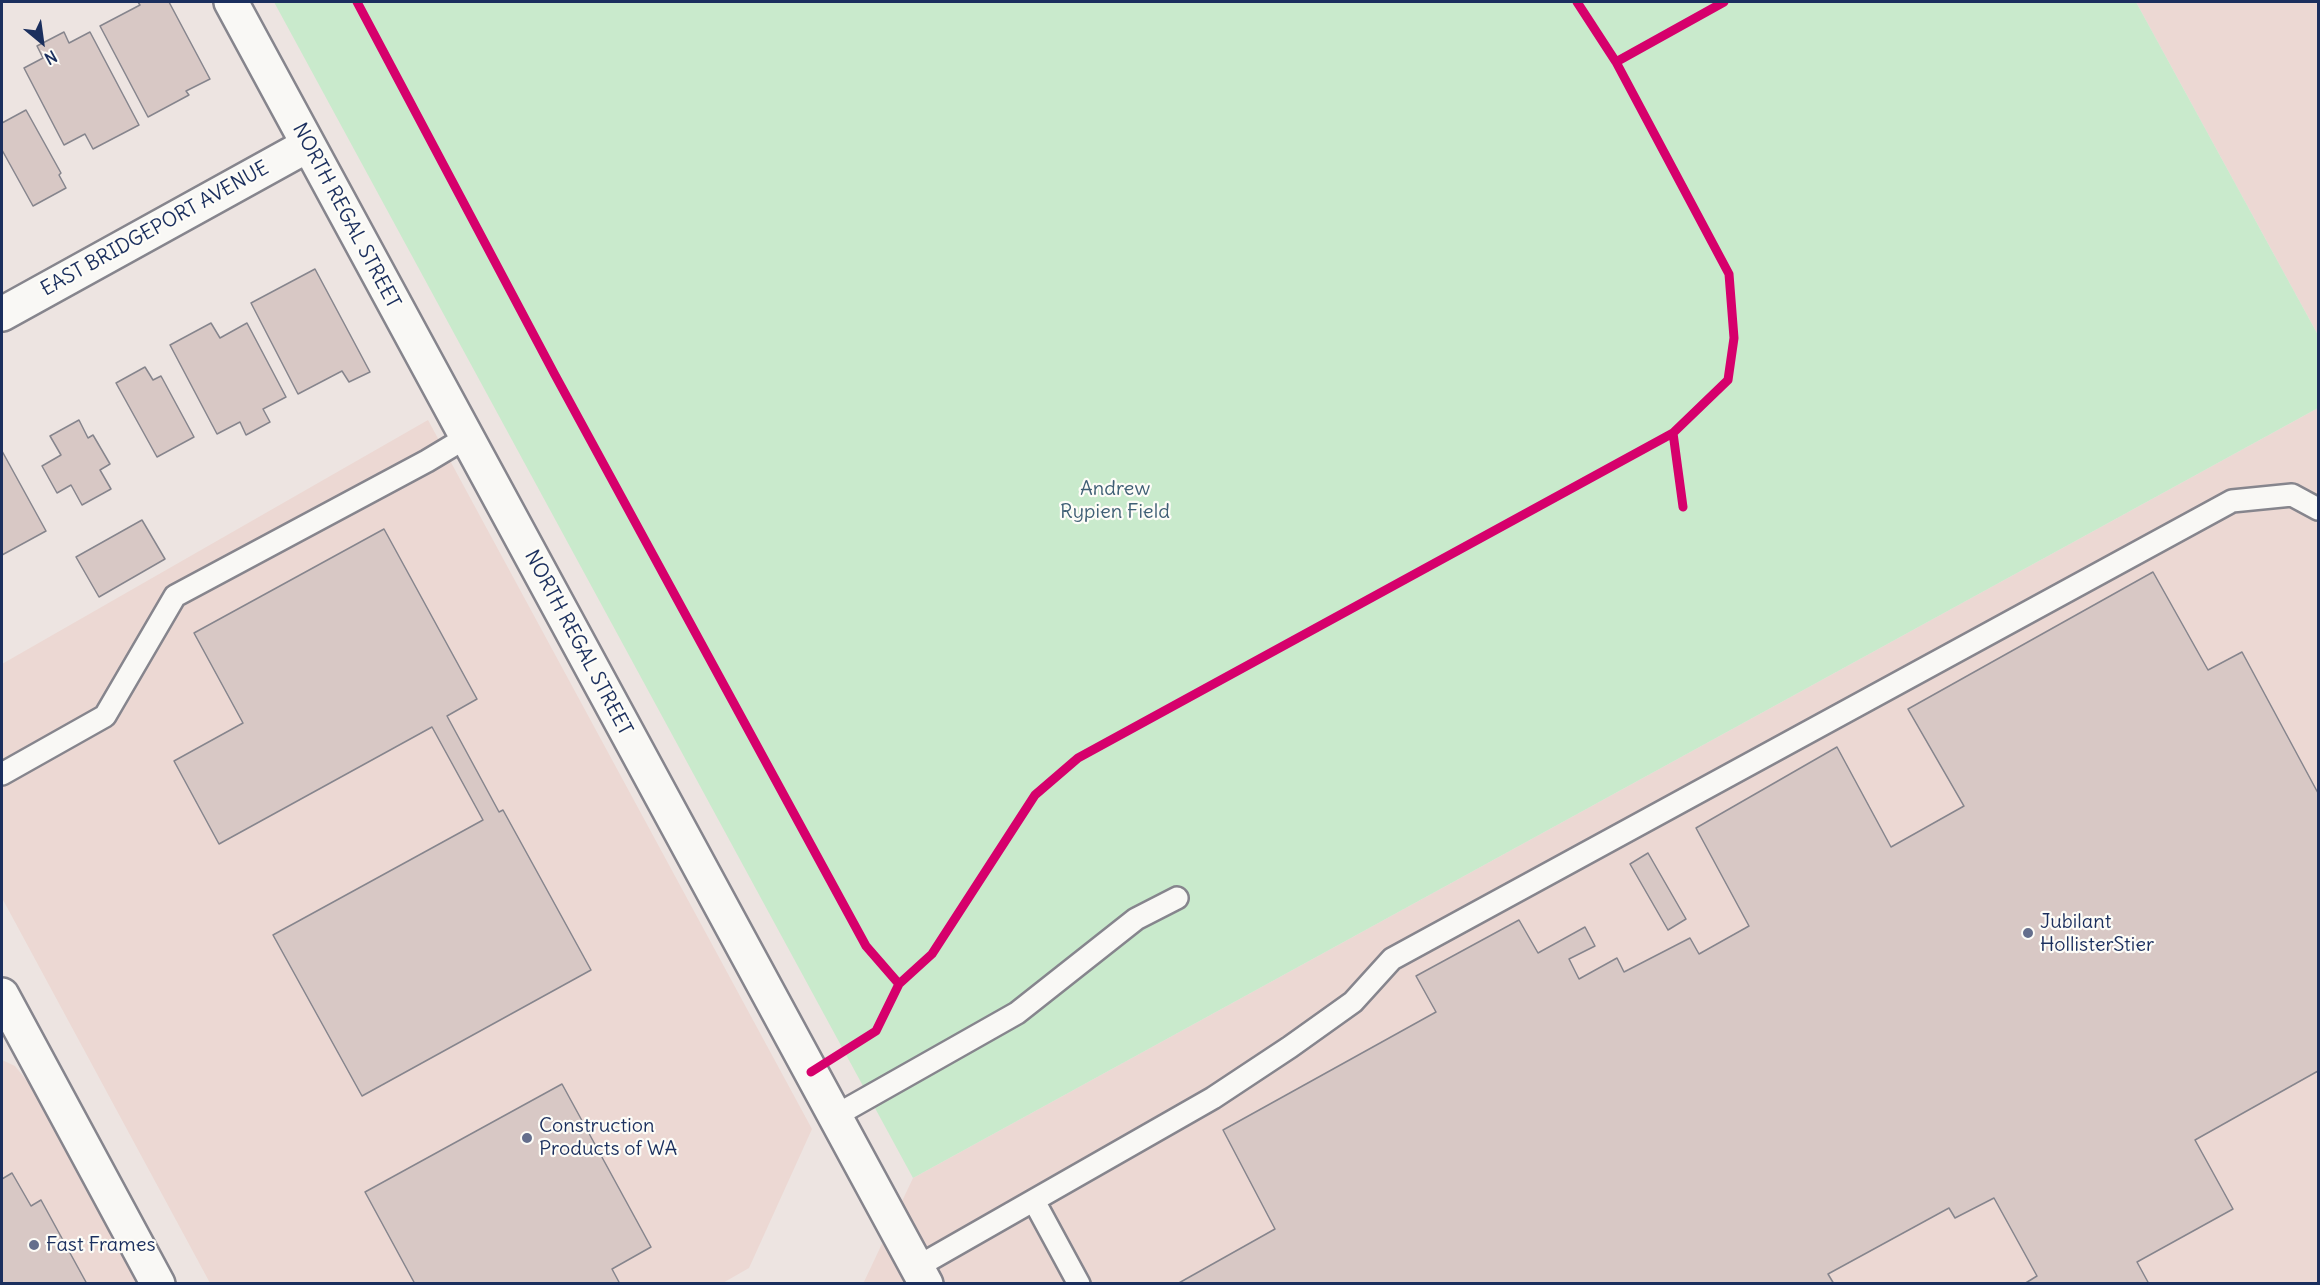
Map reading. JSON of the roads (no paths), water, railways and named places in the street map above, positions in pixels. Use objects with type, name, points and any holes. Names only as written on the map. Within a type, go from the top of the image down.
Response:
[{"type":"street","name":"NORTH REGAL STREET","points":[[231,2],[922,1275]]},
{"type":"street","name":"EAST BRIDGEPORT AVENUE","points":[[2,314],[308,145]]},
{"type":"street","points":[[2,995],[158,1284]]},
{"type":"lane","points":[[2,774],[105,716],[175,596],[427,461],[466,437]]},
{"type":"lane","points":[[922,1275],[1034,1201],[1213,1098],[1290,1047],[1353,1002],[1392,959],[2232,501],[2292,495],[2319,509]]},
{"type":"lane","points":[[835,1116],[1017,1013],[1136,919],[1177,898]]},
{"type":"lane","points":[[1034,1201],[1079,1284]]},
{"type":"place","name":"Jubilant HollisterStier","points":[[2028,933]]},
{"type":"place","name":"Construction Products of WA","points":[[527,1138]]},
{"type":"place","name":"Fast Frames","points":[[34,1245]]},
{"type":"park label","name":"Andrew Rypien Field","points":[[1115,500]]}]
